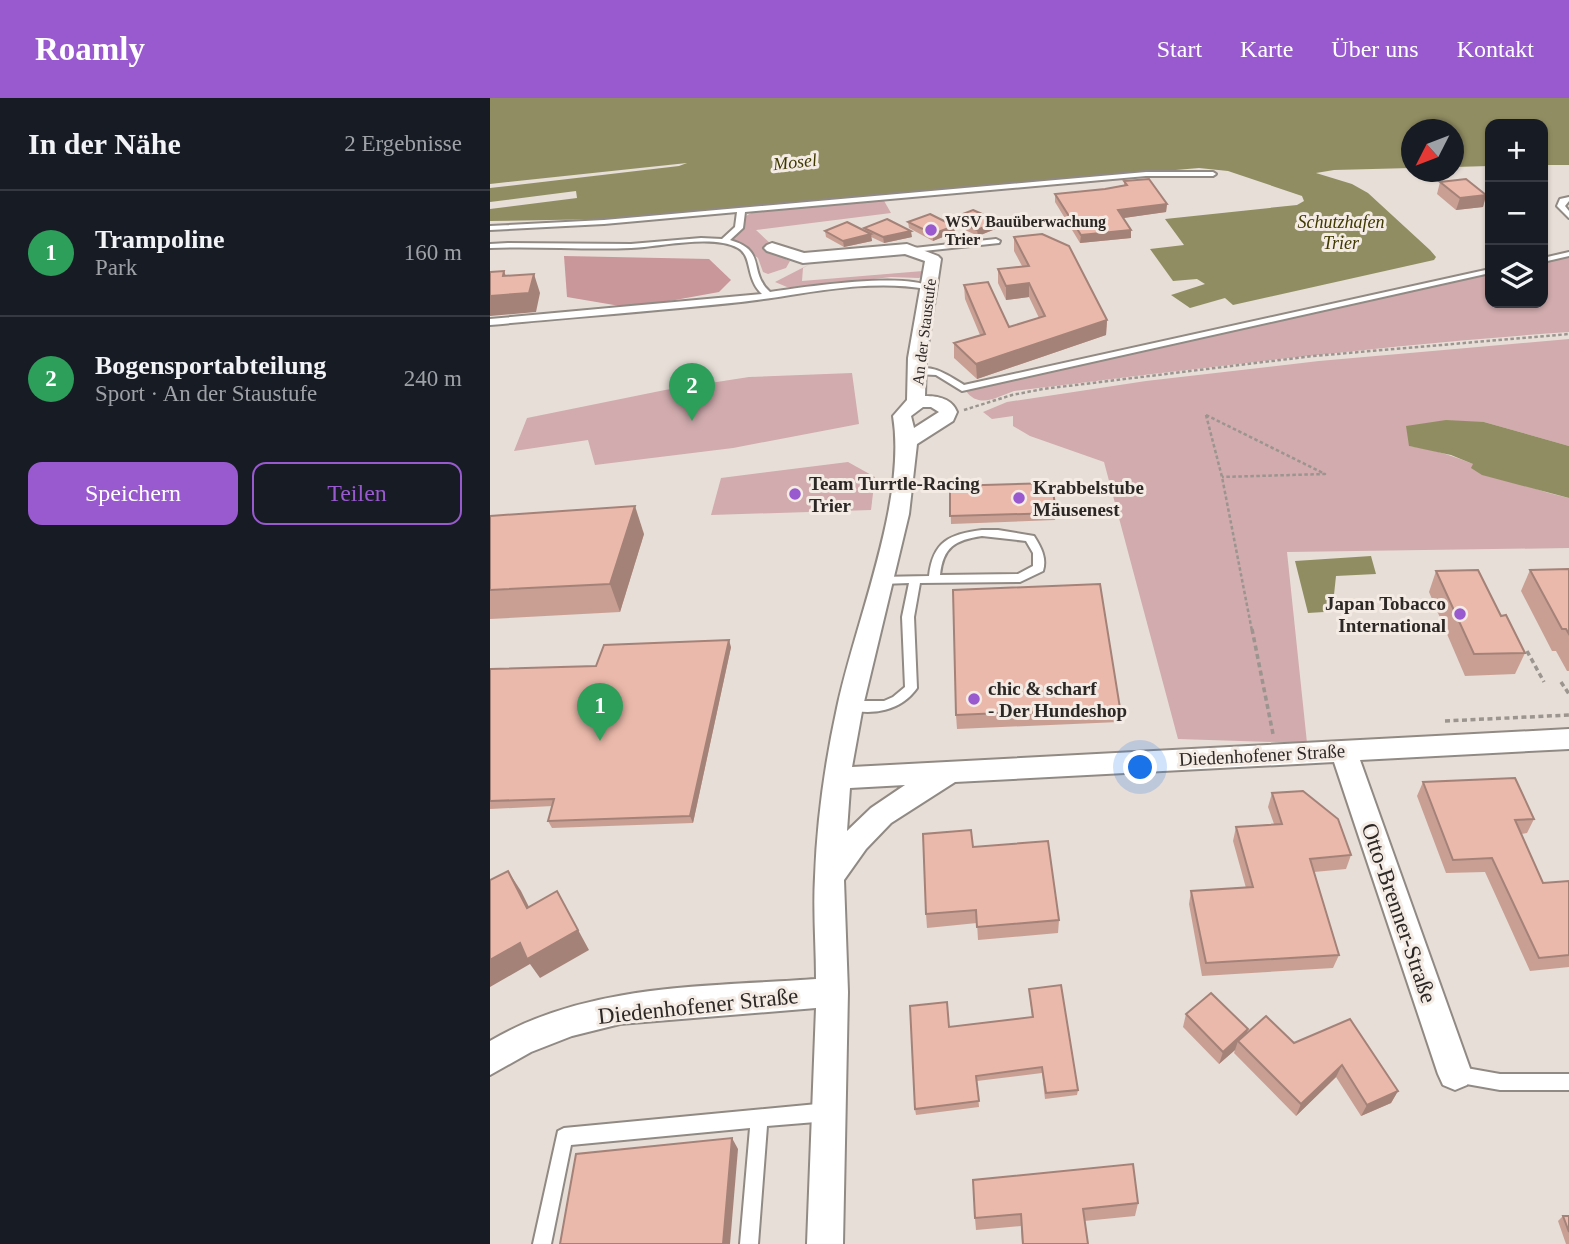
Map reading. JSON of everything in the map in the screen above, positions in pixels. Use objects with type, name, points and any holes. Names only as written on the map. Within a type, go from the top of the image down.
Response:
[{"type":"street","name":"An der Staustufe","points":[[772,248],[803,258],[914,250],[933,260],[916,371],[916,403]]},
{"type":"street","points":[[825,1244],[832,992],[829,877],[837,778],[850,706],[898,514],[906,408],[916,403],[934,401],[946,407],[948,412],[933,425],[914,436],[905,433]]},
{"type":"street","name":"Diedenhofener Straße","points":[[837,778],[1569,739]]},
{"type":"street","name":"Otto-Brenner-Straße","points":[[1344,751],[1455,1074]]},
{"type":"street","name":"Diedenhofener Straße","points":[[829,877],[862,833],[892,804],[954,772]]},
{"type":"street","name":"Diedenhofener Straße","points":[[837,778],[846,785],[875,793],[910,793]]},
{"type":"street","name":"Diedenhofener Straße","points":[[490,1059],[520,1041],[572,1021],[620,1009],[832,992]]},
{"type":"lane","points":[[490,228],[741,211],[1146,174],[1213,174]]},
{"type":"lane","points":[[1569,199],[1563,201],[1561,206],[1569,216]]},
{"type":"lane","points":[[723,242],[739,228],[741,211]]},
{"type":"lane","points":[[914,250],[996,241]]},
{"type":"lane","points":[[490,246],[723,242],[737,244],[747,251],[753,260],[757,284],[767,294]]},
{"type":"lane","points":[[1548,259],[1569,254]]},
{"type":"lane","points":[[916,371],[938,372],[962,388],[1485,272]]},
{"type":"lane","points":[[490,322],[743,299],[855,285],[905,284],[927,287]]},
{"type":"lane","points":[[882,580],[1020,578],[1040,568],[1038,553],[1030,538],[1012,534],[975,533],[952,538],[941,549],[933,564],[934,579]]},
{"type":"lane","points":[[850,706],[886,707],[900,701],[911,688],[908,617],[915,579]]},
{"type":"lane","points":[[1455,1074],[1500,1082],[1569,1082]]},
{"type":"lane","points":[[542,1244],[564,1137],[829,1112]]},
{"type":"lane","points":[[749,1244],[759,1119]]},
{"type":"path","points":[[948,412],[1043,389],[1313,356],[1569,334]]},
{"type":"path","points":[[1222,477],[1325,474],[1206,415],[1222,477],[1275,754]]},
{"type":"path","points":[[1527,651],[1544,682]]},
{"type":"path","points":[[1561,682],[1569,694]]},
{"type":"path","points":[[1445,721],[1569,715]]},
{"type":"shaded area","points":[[883,199],[891,213],[756,230],[772,245],[764,249],[790,261],[786,268],[768,274],[763,272],[758,258],[732,240],[742,230],[746,216],[753,212]]},
{"type":"shaded area","points":[[564,256],[709,259],[731,280],[719,292],[664,302],[620,306],[567,297]]},
{"type":"shaded area","points":[[1569,257],[1569,332],[1430,343],[1222,366],[1014,391],[988,400],[977,399],[966,391],[1485,275],[1485,308],[1548,308],[1548,262]]},
{"type":"shaded area","points":[[810,264],[803,268],[802,281],[923,271],[925,275],[919,278],[891,277],[805,287],[787,287],[775,282]]},
{"type":"shaded area","points":[[1569,339],[1569,446],[1484,422],[1409,446],[1450,456],[1528,486],[1569,498],[1569,548],[1287,552],[1307,743],[1178,739],[1104,462],[1030,436],[1013,426],[1013,416],[992,419],[983,412],[1007,402],[1146,381],[1319,361]]},
{"type":"shaded area","points":[[852,373],[859,424],[733,448],[595,465],[588,440],[514,451],[527,418],[665,390],[749,377]]},
{"type":"shaded area","name":"Team Turrtle-Racing Trier","points":[[848,462],[875,477],[871,510],[711,515],[721,478]]},
{"type":"water","points":[[490,98],[1569,98],[1569,165],[1548,165],[1548,119],[1485,119],[1485,166],[1464,167],[1464,119],[1401,119],[1401,168],[1316,173],[1352,184],[1368,193],[1430,250],[1436,257],[1434,260],[1233,305],[1225,298],[1190,308],[1171,295],[1205,284],[1197,279],[1173,281],[1150,249],[1184,245],[1165,219],[1297,205],[1304,201],[1302,196],[1228,171],[1199,168],[607,219],[490,221],[490,209],[577,198],[576,191],[490,202],[490,188],[687,163],[490,184]]},
{"type":"water","points":[[1446,420],[1484,422],[1569,446],[1569,498],[1482,475],[1471,468],[1473,464],[1451,455],[1409,446],[1406,426]]},
{"type":"water","points":[[1371,556],[1376,574],[1336,576],[1333,604],[1324,612],[1308,613],[1295,561]]},
{"type":"building","points":[[1149,179],[1167,204],[1118,210],[1131,230],[1081,235],[1055,194],[1105,189],[1127,185],[1124,181]]},
{"type":"building","points":[[1464,179],[1485,195],[1460,198],[1440,182],[1464,182]]},
{"type":"building","points":[[973,210],[998,221],[977,230],[952,218]]},
{"type":"building","points":[[930,214],[954,226],[933,234],[908,222]]},
{"type":"building","points":[[887,219],[911,231],[883,237],[864,228]]},
{"type":"building","points":[[847,222],[871,234],[843,241],[825,231]]},
{"type":"building","points":[[1042,234],[1069,246],[1107,320],[976,364],[954,343],[985,334],[964,285],[988,282],[1009,327],[1045,316],[1029,283],[1006,286],[998,269],[1029,266],[1014,237]]},
{"type":"building","points":[[504,271],[503,276],[534,274],[529,293],[490,296],[490,272]]},
{"type":"building","points":[[1052,483],[1056,513],[950,516],[950,486]]},
{"type":"building","points":[[635,506],[610,584],[490,590],[490,516]]},
{"type":"building","points":[[1569,569],[1569,634],[1566,629],[1562,629],[1530,570]]},
{"type":"building","points":[[1478,570],[1501,616],[1506,615],[1525,653],[1474,654],[1436,571]]},
{"type":"building","points":[[1100,584],[1120,708],[956,715],[953,590]]},
{"type":"building","points":[[729,640],[690,816],[548,821],[554,799],[490,801],[490,669],[596,666],[604,645]]},
{"type":"building","points":[[1515,778],[1534,819],[1515,820],[1543,883],[1569,881],[1569,955],[1539,958],[1492,858],[1453,860],[1423,782]]},
{"type":"building","points":[[1303,791],[1338,819],[1351,855],[1310,859],[1339,955],[1206,963],[1191,891],[1253,887],[1236,827],[1282,824],[1272,793]]},
{"type":"building","points":[[971,830],[973,847],[1048,841],[1059,920],[977,927],[976,910],[926,914],[923,834]]},
{"type":"building","points":[[508,871],[527,908],[557,891],[578,930],[527,959],[520,943],[490,960],[490,880]]},
{"type":"building","points":[[1061,985],[1078,1090],[1046,1093],[1042,1067],[976,1076],[979,1101],[915,1109],[910,1006],[947,1002],[949,1027],[1033,1017],[1029,989]]},
{"type":"building","points":[[1211,993],[1248,1029],[1223,1052],[1186,1014]]},
{"type":"building","points":[[1266,1016],[1294,1043],[1350,1019],[1398,1091],[1367,1105],[1342,1065],[1301,1104],[1238,1041]]},
{"type":"building","points":[[732,1138],[723,1244],[560,1244],[576,1154]]},
{"type":"building","points":[[1133,1164],[1138,1203],[1083,1209],[1088,1244],[1023,1244],[1021,1214],[975,1218],[973,1180]]},
{"type":"building","points":[[1563,1216],[1569,1216],[1569,1232]]},
{"type":"place","name":"WSV Bauüberwachung Trier","points":[[931,230]]},
{"type":"place","name":"Bogensportabteilung","points":[[692,421]]},
{"type":"place","name":"Team Turrtle-Racing Trier","points":[[795,494]]},
{"type":"place","name":"Krabbelstube Mäusenest","points":[[1019,498]]},
{"type":"place","name":"Japan Tobacco International","points":[[1460,614]]},
{"type":"place","name":"chic & scharf - Der Hundeshop","points":[[974,699]]},
{"type":"place","name":"Trampoline","points":[[600,741]]},
{"type":"water label","name":"Mosel","points":[[795,162]]},
{"type":"water label","name":"Schutzhafen Trier","points":[[1341,232]]}]
